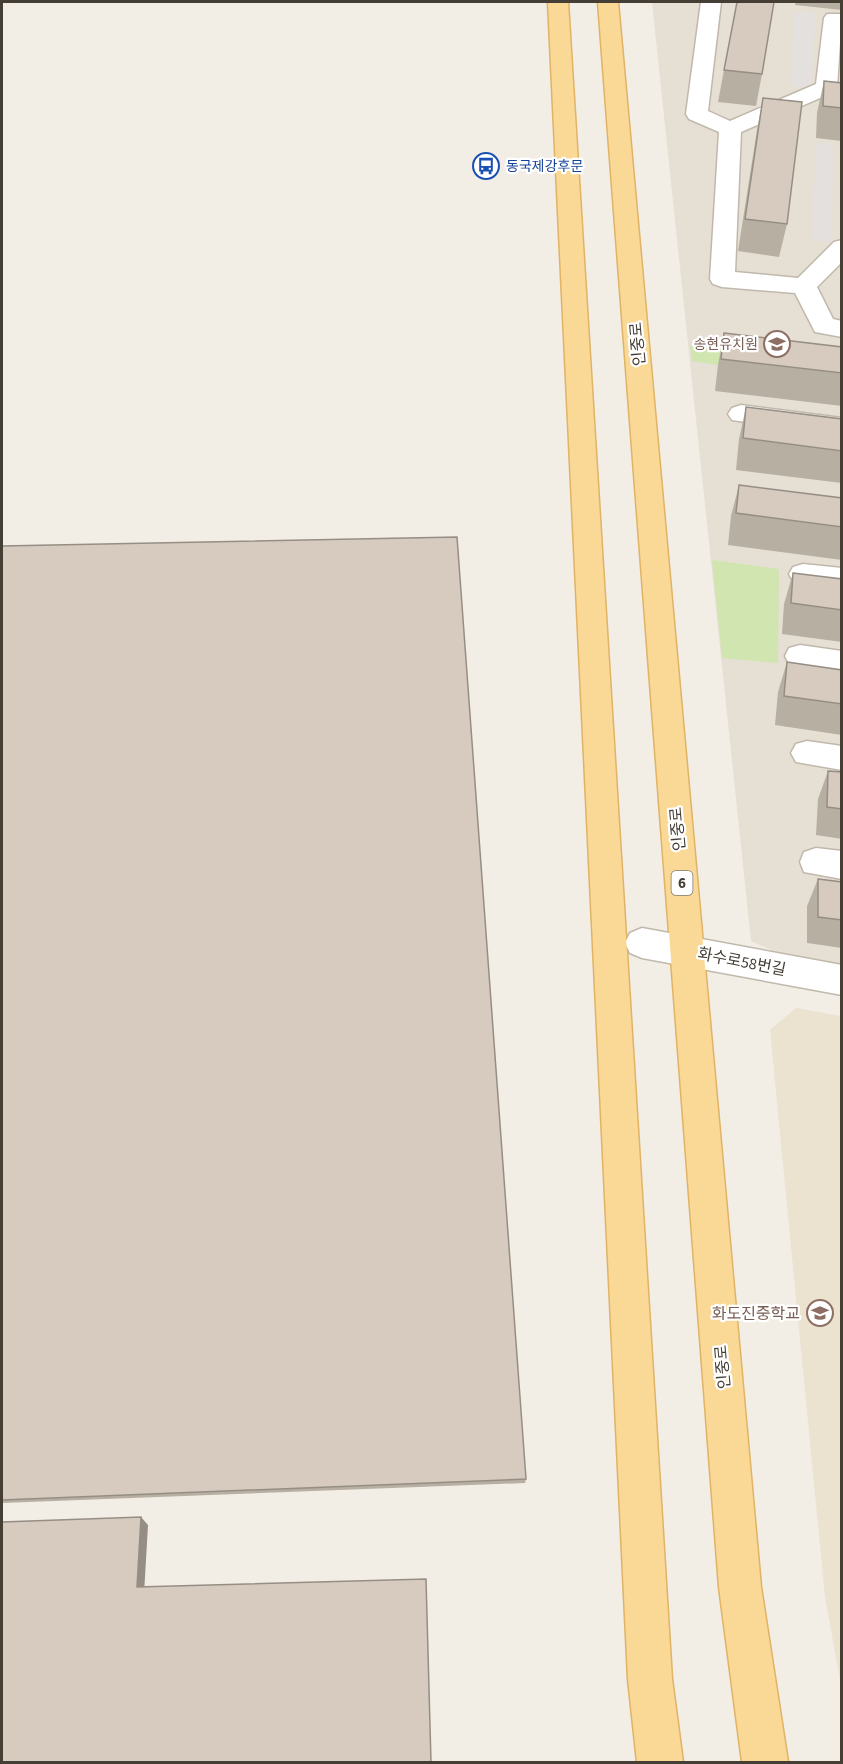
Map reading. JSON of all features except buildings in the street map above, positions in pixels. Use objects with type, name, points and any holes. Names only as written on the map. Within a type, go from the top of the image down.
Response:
[{"type":"main road","points":[[558,2],[649,1667],[660,1762]]},
{"type":"main road","name":"인중로","points":[[608,2],[740,1587],[765,1762]]},
{"type":"lane","points":[[711,2],[697,114],[730,129],[834,83],[834,18]]},
{"type":"lane","points":[[730,129],[722,279],[804,286]]},
{"type":"lane","points":[[804,286],[842,247]]},
{"type":"lane","points":[[804,286],[824,326],[842,328]]},
{"type":"lane","points":[[741,414],[842,427]]},
{"type":"lane","points":[[803,574],[842,579]]},
{"type":"lane","points":[[800,656],[842,662]]},
{"type":"lane","points":[[807,753],[842,758]]},
{"type":"lane","name":"화수로58번길","points":[[642,943],[842,980]]},
{"type":"shaded area","points":[[652,2],[841,2],[841,966],[779,954],[751,941]]},
{"type":"shaded area","points":[[795,11],[816,13],[811,88],[790,86]]},
{"type":"shaded area","points":[[816,143],[834,145],[831,242],[812,240]]},
{"type":"shaded area","name":"화도진중학교","points":[[796,1008],[841,1016],[841,1685],[825,1597],[770,1030]]},
{"type":"green space","points":[[690,346],[788,359],[718,365],[692,361]]},
{"type":"green space","points":[[712,560],[779,569],[778,663],[722,658]]},
{"type":"place","name":"동국제강후문","points":[[486,166]]},
{"type":"place","name":"송현유치원","points":[[777,344]]},
{"type":"place","name":"화도진중학교","points":[[820,1313]]}]
